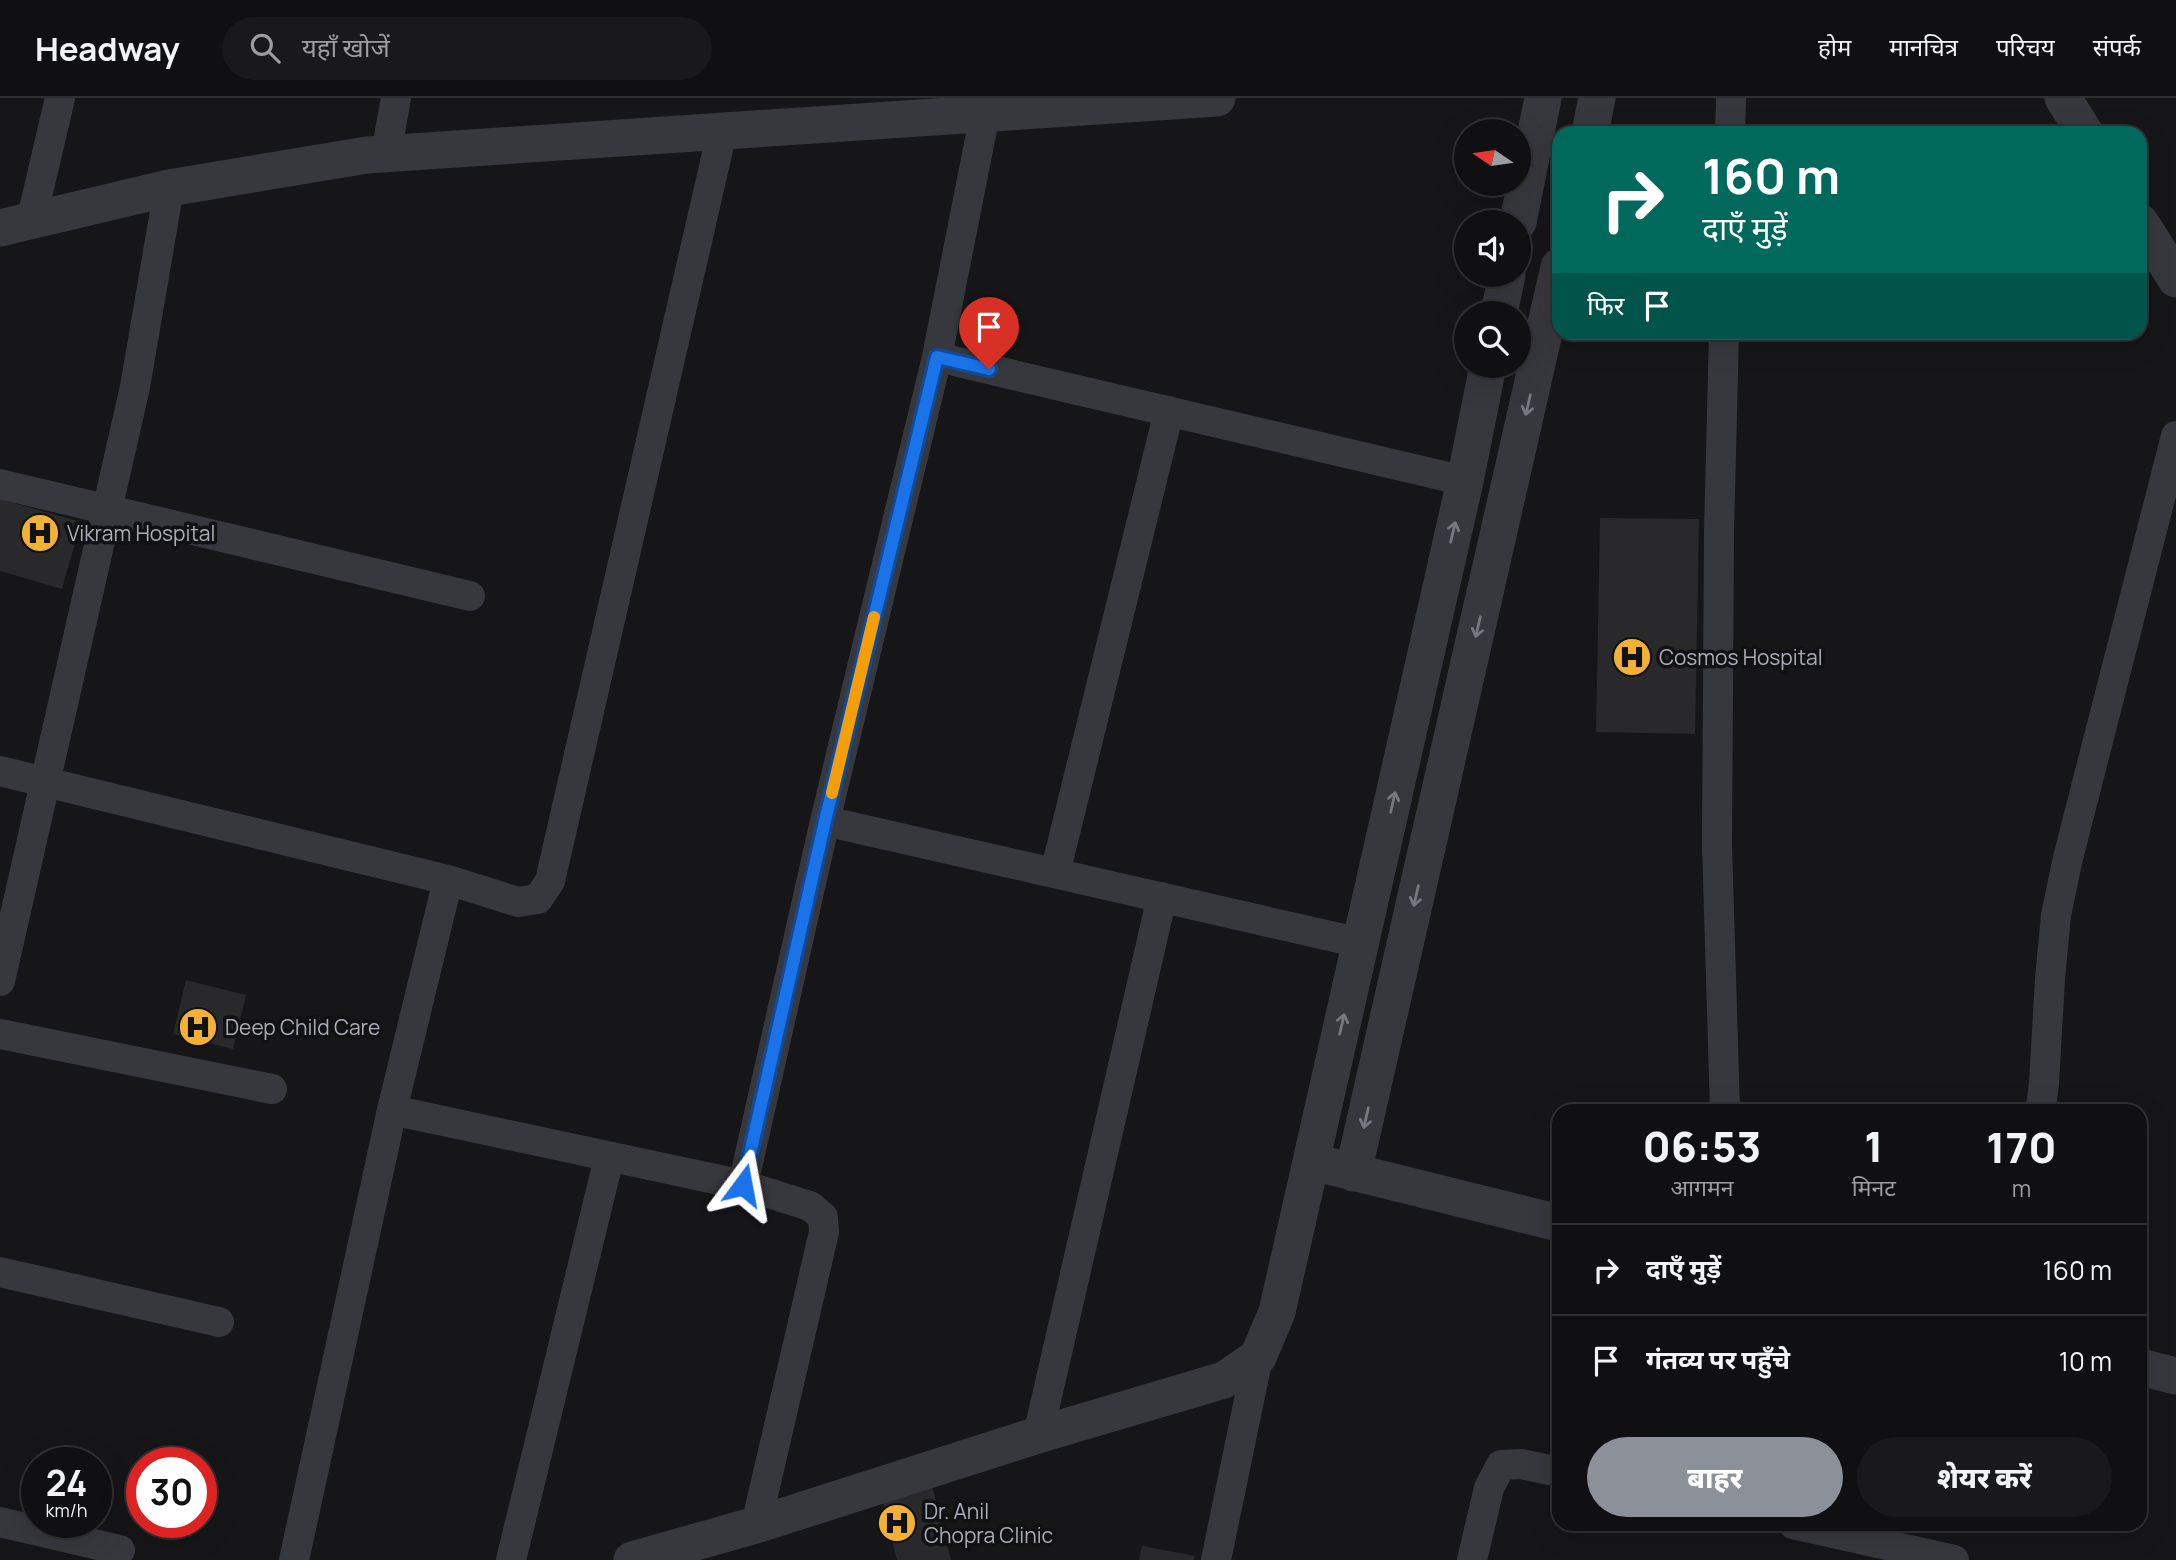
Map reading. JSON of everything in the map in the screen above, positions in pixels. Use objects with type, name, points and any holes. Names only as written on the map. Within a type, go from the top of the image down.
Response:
[{"type":"street","points":[[15,225],[60,98]]},
{"type":"street","points":[[386,154],[396,98]]},
{"type":"street","points":[[15,225],[169,188],[367,155],[722,132],[986,106],[1217,98]]},
{"type":"street","points":[[1520,210],[1543,98]]},
{"type":"street","points":[[1592,126],[1598,98]]},
{"type":"street","points":[[1730,126],[1731,98]]},
{"type":"street","points":[[2063,98],[2081,126]]},
{"type":"street","points":[[743,1185],[825,821],[937,357],[986,106]]},
{"type":"street","points":[[0,771],[448,880],[518,902],[538,899],[550,881],[722,132]]},
{"type":"street","points":[[0,981],[135,387],[169,188]]},
{"type":"street","points":[[2147,233],[2176,279]]},
{"type":"street","points":[[1353,1172],[1552,298]]},
{"type":"street","points":[[1724,340],[1718,532],[1717,844],[1725,1104]]},
{"type":"street","points":[[937,357],[1465,481]]},
{"type":"street","points":[[1216,1560],[1258,1357],[1278,1312],[1465,481],[1486,378]]},
{"type":"street","points":[[1055,873],[1170,411]]},
{"type":"street","points":[[2041,1104],[2056,915],[2068,858],[2176,436]]},
{"type":"street","points":[[0,484],[470,596]]},
{"type":"street","points":[[825,821],[1361,943]]},
{"type":"street","points":[[1384,842],[1426,852]]},
{"type":"street","points":[[294,1560],[392,1110],[448,880]]},
{"type":"street","points":[[1038,1435],[1162,897]]},
{"type":"street","points":[[0,1034],[272,1089]]},
{"type":"street","points":[[392,1110],[743,1185],[810,1206],[823,1217],[824,1232],[756,1525]]},
{"type":"street","points":[[512,1560],[609,1158]]},
{"type":"street","points":[[1311,1162],[1552,1221]]},
{"type":"street","points":[[0,1272],[219,1322]]},
{"type":"street","points":[[632,1560],[756,1525],[1038,1435],[1224,1380],[1258,1357]]},
{"type":"street","points":[[2147,1369],[2176,1376]]},
{"type":"street","points":[[1472,1560],[1489,1488],[1501,1465],[1521,1464],[1552,1471]]},
{"type":"street","points":[[0,1522],[120,1550]]},
{"type":"street","points":[[1824,1531],[1954,1560]]},
{"type":"building","points":[[0,499],[81,522],[62,589],[0,571]]},
{"type":"building","points":[[1600,518],[1699,519],[1695,734],[1596,732]]},
{"type":"building","points":[[186,980],[246,995],[233,1049],[173,1034]]},
{"type":"building","points":[[932,1486],[951,1560],[897,1560],[882,1499]]},
{"type":"building","points":[[1142,1546],[1195,1556],[1194,1560],[1139,1560]]},
{"type":"slow traffic","points":[[832,793],[874,617]]},
{"type":"place","name":"Vikram Hospital","points":[[40,533]]},
{"type":"place","name":"Cosmos Hospital","points":[[1632,657]]},
{"type":"place","name":"Deep Child Care","points":[[198,1027]]},
{"type":"place","name":"Dr. Anil Chopra Clinic","points":[[897,1523]]},
{"type":"route","points":[[743,1185],[825,821],[937,357],[989,369]]}]
